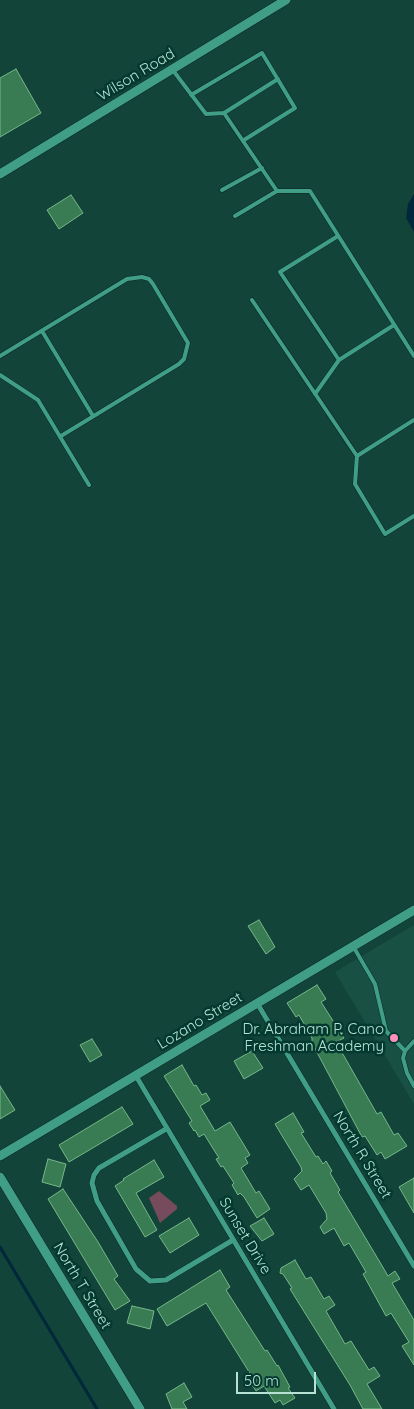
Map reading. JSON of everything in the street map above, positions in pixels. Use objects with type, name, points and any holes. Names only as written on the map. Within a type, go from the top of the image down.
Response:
[{"type":"street","name":"Wilson Road","points":[[0,174],[286,0]]},
{"type":"street","name":"Lozano Street","points":[[0,1156],[414,910]]},
{"type":"street","name":"North R Street","points":[[257,1003],[414,1266]]},
{"type":"street","name":"Sunset Drive","points":[[136,1076],[334,1409]]},
{"type":"street","points":[[166,1129],[100,1168],[94,1175],[92,1183],[97,1201],[136,1269],[150,1281],[166,1280],[233,1240]]},
{"type":"street","name":"North T Street","points":[[0,1177],[140,1409]]},
{"type":"lane","points":[[191,95],[262,53],[295,108],[244,140]]},
{"type":"lane","points":[[172,69],[206,114],[224,113],[278,79]]},
{"type":"lane","points":[[224,113],[277,191]]},
{"type":"lane","points":[[222,190],[262,168]]},
{"type":"lane","points":[[235,216],[277,191],[310,191],[414,356]]},
{"type":"lane","points":[[338,236],[280,272],[339,360]]},
{"type":"lane","points":[[0,356],[127,279],[142,277],[149,279],[153,284],[184,335],[188,343],[187,351],[179,364],[61,436]]},
{"type":"lane","points":[[252,300],[357,456],[356,484],[385,534],[414,516]]},
{"type":"lane","points":[[315,394],[339,360],[394,325]]},
{"type":"lane","points":[[42,331],[93,416]]},
{"type":"lane","points":[[0,375],[38,400],[90,485]]},
{"type":"lane","points":[[357,456],[414,420]]},
{"type":"lane","points":[[353,946],[375,984],[386,1031],[405,1051]]},
{"type":"lane","points":[[414,1041],[405,1051],[403,1058],[404,1066],[414,1086]]},
{"type":"shaded area","name":"Dr. Abraham P. Cano Freshman Academy","points":[[414,925],[414,1104],[335,972]]},
{"type":"shaded area","points":[[159,1191],[177,1206],[177,1209],[160,1223],[149,1198]]},
{"type":"water","points":[[414,194],[414,232],[406,218],[408,204]]},
{"type":"building","points":[[16,69],[41,113],[0,137],[0,78]]},
{"type":"building","points":[[71,195],[83,213],[59,229],[47,210]]},
{"type":"building","points":[[259,920],[275,947],[266,954],[248,926]]},
{"type":"building","points":[[317,985],[326,999],[321,1002],[344,1038],[336,1042],[377,1114],[381,1112],[394,1135],[398,1133],[407,1146],[385,1159],[381,1152],[377,1155],[365,1136],[362,1137],[312,1043],[312,1038],[299,1015],[296,1017],[287,1003]]},
{"type":"building","points":[[92,1039],[102,1055],[90,1062],[80,1045]]},
{"type":"building","points":[[252,1051],[263,1068],[244,1079],[234,1061]]},
{"type":"building","points":[[182,1065],[194,1086],[196,1085],[202,1095],[206,1093],[210,1100],[200,1106],[215,1131],[230,1122],[250,1155],[245,1158],[248,1163],[241,1168],[256,1193],[259,1191],[270,1209],[257,1218],[244,1197],[240,1193],[238,1195],[232,1185],[234,1183],[216,1159],[219,1158],[204,1134],[199,1137],[194,1131],[189,1123],[192,1121],[164,1076]]},
{"type":"building","points":[[0,1086],[15,1110],[0,1119]]},
{"type":"building","points":[[122,1107],[133,1124],[69,1162],[59,1145]]},
{"type":"building","points":[[293,1113],[304,1132],[301,1133],[316,1157],[318,1156],[323,1164],[326,1161],[332,1171],[330,1173],[340,1190],[338,1192],[388,1276],[395,1271],[400,1279],[392,1283],[414,1320],[414,1365],[402,1346],[409,1342],[391,1313],[386,1316],[363,1274],[366,1272],[349,1243],[344,1246],[334,1228],[324,1234],[320,1227],[327,1219],[326,1213],[309,1185],[301,1190],[294,1179],[302,1171],[301,1167],[275,1124]]},
{"type":"building","points":[[48,1159],[66,1164],[60,1187],[42,1182]]},
{"type":"building","points":[[154,1160],[164,1177],[136,1193],[157,1230],[145,1237],[115,1186]]},
{"type":"building","points":[[414,1178],[414,1213],[399,1187]]},
{"type":"building","points":[[63,1189],[98,1242],[118,1276],[114,1279],[130,1301],[115,1310],[48,1199]]},
{"type":"building","points":[[189,1218],[199,1235],[170,1253],[159,1236]]},
{"type":"building","points":[[264,1218],[274,1234],[262,1241],[250,1226]]},
{"type":"building","points":[[295,1260],[306,1279],[311,1277],[324,1299],[329,1296],[335,1305],[326,1311],[345,1344],[351,1341],[369,1370],[374,1367],[380,1376],[367,1384],[382,1409],[363,1409],[290,1289],[292,1288],[283,1274],[280,1273],[281,1268]]},
{"type":"building","points":[[220,1270],[230,1287],[226,1290],[265,1351],[267,1350],[278,1365],[290,1387],[288,1388],[295,1398],[283,1405],[280,1400],[275,1403],[264,1386],[256,1391],[247,1377],[251,1375],[206,1303],[167,1326],[157,1309]]},
{"type":"building","points":[[132,1306],[154,1311],[150,1329],[127,1323]]},
{"type":"building","points":[[184,1383],[192,1397],[183,1402],[187,1409],[172,1409],[166,1394]]},
{"type":"waterway","points":[[0,1247],[97,1409]]},
{"type":"place","name":"Dr. Abraham P. Cano Freshman Academy","points":[[394,1038]]}]
